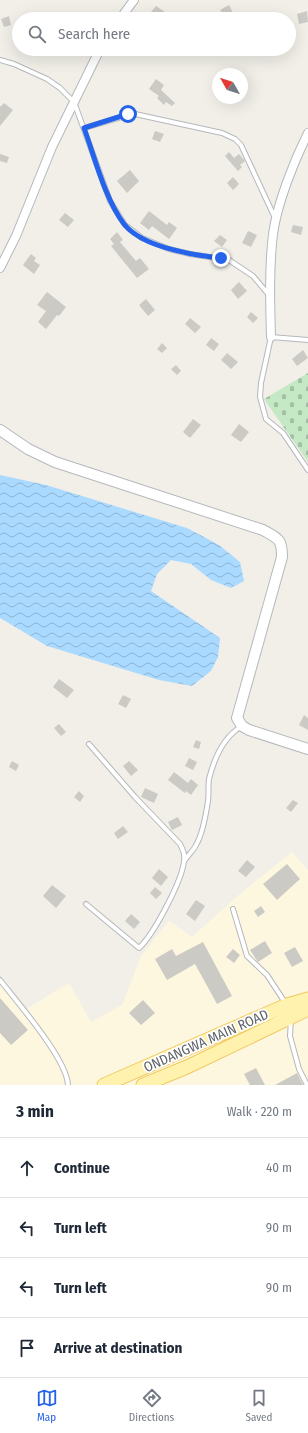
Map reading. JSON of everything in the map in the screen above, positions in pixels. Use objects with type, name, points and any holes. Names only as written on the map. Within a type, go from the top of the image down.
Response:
[{"type":"main road","name":"ONDANGWA MAIN ROAD","points":[[142,1085],[187,1066],[289,1011],[308,999]]},
{"type":"main road","name":"ONDANGWA MAIN ROAD","points":[[104,1085],[289,1011],[308,1009]]},
{"type":"street","points":[[125,12],[134,0]]},
{"type":"street","points":[[0,268],[16,236],[52,147],[97,56]]},
{"type":"street","points":[[271,338],[270,297],[273,234],[285,188],[300,149],[308,133]]},
{"type":"street","points":[[0,430],[28,449],[55,462],[263,530],[274,536],[282,544],[282,557],[237,718],[242,726],[250,730],[308,750]]},
{"type":"lane","points":[[0,60],[14,64],[46,79],[60,88],[74,102],[110,201],[125,225],[142,238],[169,249],[229,260],[253,276],[270,297]]},
{"type":"lane","points":[[84,128],[128,114],[135,114],[214,131],[235,139],[241,145],[276,220]]},
{"type":"lane","points":[[308,340],[271,338],[261,383],[260,397],[266,419],[283,433],[308,470]]},
{"type":"lane","points":[[184,860],[196,845],[204,823],[208,801],[209,780],[217,757],[225,740],[233,731],[242,726]]},
{"type":"lane","points":[[86,904],[139,948],[166,910],[183,869],[184,860],[184,851],[180,844],[135,797],[89,744]]},
{"type":"lane","points":[[233,909],[247,956],[267,975],[289,1011],[290,1036],[299,1069],[307,1085]]},
{"type":"lane","points":[[0,980],[61,1062],[68,1085]]},
{"type":"shaded area","points":[[292,852],[308,870],[308,1085],[0,1085],[0,980],[25,1010],[69,983],[91,1022],[122,1005],[141,956],[169,921],[192,937],[241,893]]},
{"type":"green space","points":[[308,373],[308,462],[264,399]]},
{"type":"water","points":[[0,475],[46,485],[187,528],[219,545],[240,562],[244,581],[231,588],[211,580],[191,564],[171,560],[157,574],[151,591],[220,638],[218,657],[211,671],[192,686],[159,680],[47,646],[0,618]]},
{"type":"building","points":[[229,5],[232,12],[221,12],[220,10]]},
{"type":"building","points":[[156,6],[165,12],[151,12]]},
{"type":"building","points":[[307,11],[308,22],[299,24],[297,14]]},
{"type":"building","points":[[9,16],[11,25],[4,27],[1,19]]},
{"type":"building","points":[[156,79],[164,85],[161,90],[175,103],[172,106],[166,102],[164,105],[157,98],[159,96],[149,89]]},
{"type":"building","points":[[4,103],[13,110],[0,126],[0,107]]},
{"type":"building","points":[[155,131],[164,134],[160,142],[152,139]]},
{"type":"building","points":[[229,152],[234,158],[239,154],[245,161],[240,165],[242,167],[238,171],[225,156]]},
{"type":"building","points":[[0,154],[9,157],[7,163],[0,161]]},
{"type":"building","points":[[130,170],[139,181],[127,193],[117,181]]},
{"type":"building","points":[[233,177],[239,184],[233,190],[227,183]]},
{"type":"building","points":[[149,211],[167,225],[169,222],[177,228],[169,239],[152,226],[149,230],[140,223]]},
{"type":"building","points":[[65,213],[74,220],[68,227],[59,220]]},
{"type":"building","points":[[293,225],[303,227],[301,235],[291,232]]},
{"type":"building","points":[[248,231],[257,235],[251,247],[242,243]]},
{"type":"building","points":[[117,232],[123,240],[120,242],[136,261],[140,258],[149,269],[137,278],[111,246],[114,244],[110,239]]},
{"type":"building","points":[[220,235],[227,240],[222,247],[214,241]]},
{"type":"building","points":[[31,254],[36,258],[34,261],[40,265],[34,274],[23,265]]},
{"type":"building","points":[[239,282],[247,291],[238,299],[231,290]]},
{"type":"building","points":[[47,292],[66,307],[59,316],[57,315],[46,329],[38,322],[46,311],[37,305]]},
{"type":"building","points":[[146,299],[155,310],[148,316],[139,305]]},
{"type":"building","points":[[251,312],[258,318],[253,323],[247,317]]},
{"type":"building","points":[[190,318],[201,327],[195,333],[185,324]]},
{"type":"building","points":[[211,338],[219,344],[214,351],[206,345]]},
{"type":"building","points":[[162,343],[167,348],[162,353],[157,349]]},
{"type":"building","points":[[303,350],[308,358],[297,366],[292,359]]},
{"type":"building","points":[[227,353],[238,362],[231,369],[221,360]]},
{"type":"building","points":[[176,365],[181,371],[177,375],[171,369]]},
{"type":"building","points":[[193,419],[201,425],[190,438],[183,432]]},
{"type":"building","points":[[239,424],[249,432],[241,442],[231,435]]},
{"type":"building","points":[[59,679],[74,690],[67,698],[53,687]]},
{"type":"building","points":[[123,695],[131,699],[126,708],[118,704]]},
{"type":"building","points":[[304,715],[308,718],[308,730],[299,725]]},
{"type":"building","points":[[59,724],[66,732],[61,736],[54,728]]},
{"type":"building","points":[[196,740],[201,742],[199,749],[193,747]]},
{"type":"building","points":[[189,758],[197,762],[193,770],[185,766]]},
{"type":"building","points":[[12,761],[19,765],[16,771],[9,767]]},
{"type":"building","points":[[129,761],[138,770],[131,776],[123,766]]},
{"type":"building","points":[[174,772],[188,783],[191,779],[198,785],[191,795],[186,791],[185,793],[168,780]]},
{"type":"building","points":[[145,788],[158,794],[154,803],[141,797]]},
{"type":"building","points":[[79,791],[84,796],[80,802],[74,797]]},
{"type":"building","points":[[293,800],[298,803],[291,812],[286,808]]},
{"type":"building","points":[[178,817],[182,825],[172,830],[168,822]]},
{"type":"building","points":[[123,826],[128,832],[118,839],[114,833]]},
{"type":"building","points":[[247,860],[255,867],[246,877],[238,871]]},
{"type":"building","points":[[287,864],[300,879],[277,900],[263,884]]},
{"type":"building","points":[[159,869],[168,877],[161,886],[152,878]]},
{"type":"building","points":[[52,885],[66,896],[56,908],[43,896]]},
{"type":"building","points":[[155,887],[162,893],[156,899],[150,893]]},
{"type":"building","points":[[196,900],[205,906],[195,921],[186,914]]},
{"type":"building","points":[[261,906],[265,912],[258,917],[254,911]]},
{"type":"building","points":[[131,914],[140,922],[134,929],[125,921]]},
{"type":"building","points":[[265,941],[272,953],[258,962],[250,950]]},
{"type":"building","points":[[203,942],[232,996],[217,1004],[195,964],[167,980],[155,959],[172,949],[176,956]]},
{"type":"building","points":[[295,947],[303,961],[292,967],[284,953]]},
{"type":"building","points":[[233,949],[240,955],[234,963],[226,957]]},
{"type":"building","points":[[0,998],[28,1030],[11,1045],[0,1033]]},
{"type":"building","points":[[143,1000],[155,1013],[141,1025],[129,1013]]},
{"type":"building","points":[[256,1068],[265,1085],[250,1085],[244,1074]]},
{"type":"building","points":[[297,1073],[303,1085],[275,1085]]},
{"type":"route","points":[[128,114],[84,128],[110,201],[125,225],[142,238],[169,249],[190,254],[221,258]]}]
